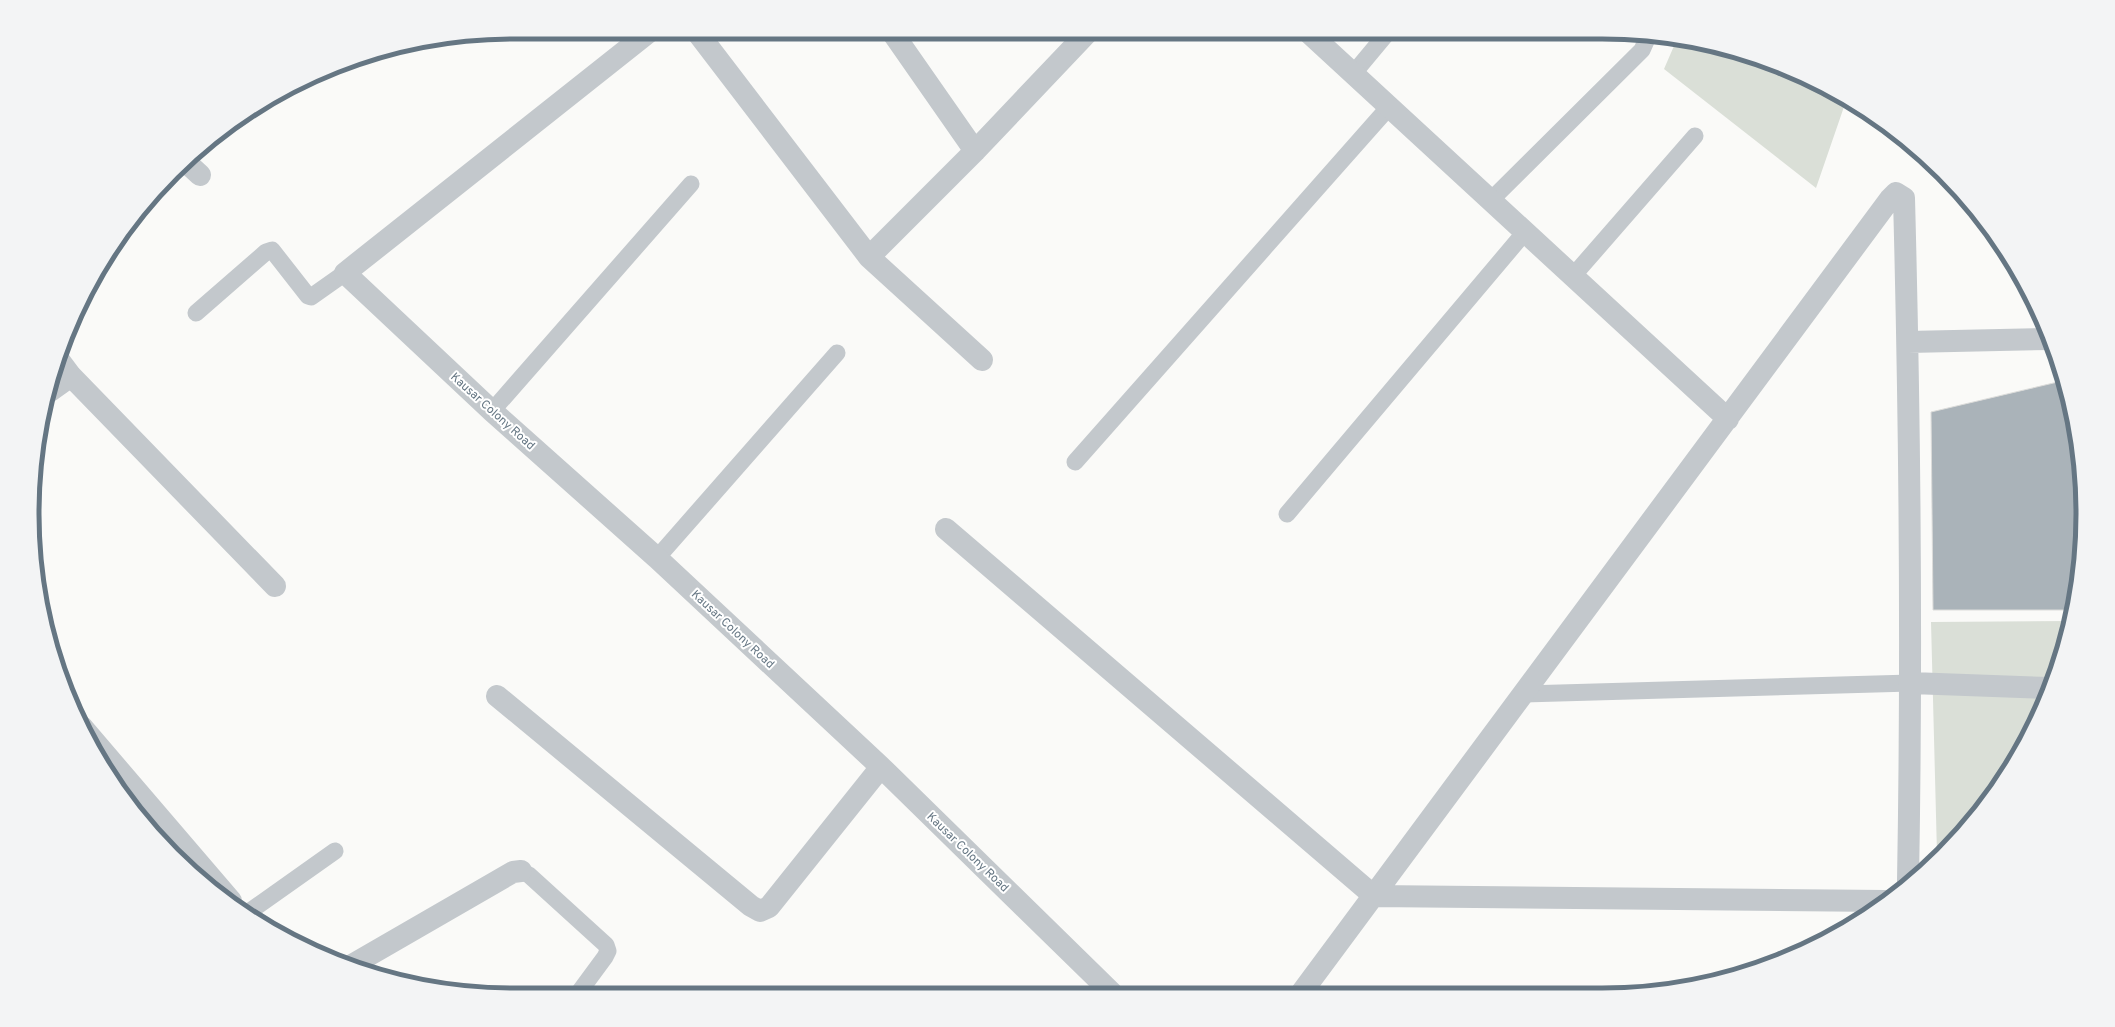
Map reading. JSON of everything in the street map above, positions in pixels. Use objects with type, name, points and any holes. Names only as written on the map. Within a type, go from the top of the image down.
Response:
[{"type":"street","points":[[346,273],[640,39]]},
{"type":"street","points":[[702,39],[869,257],[982,360]]},
{"type":"street","points":[[897,39],[975,151]]},
{"type":"street","points":[[869,257],[975,151],[1081,39]]},
{"type":"street","points":[[1316,39],[1728,419]]},
{"type":"street","points":[[1305,988],[1890,199],[1896,193],[1904,198],[1908,342],[1911,683],[1908,875]]},
{"type":"street","name":"Kausar Colony Road","points":[[346,273],[492,411],[657,558],[881,767],[1107,988]]},
{"type":"street","points":[[1908,342],[2043,339]]},
{"type":"street","points":[[59,377],[65,368],[275,586]]},
{"type":"street","points":[[946,529],[1374,896],[1875,901]]},
{"type":"street","points":[[1911,683],[2043,688]]},
{"type":"street","points":[[497,696],[745,901],[760,911],[769,907],[881,767]]},
{"type":"street","points":[[104,753],[210,878]]},
{"type":"street","points":[[358,962],[513,872],[521,871]]},
{"type":"lane","points":[[1353,74],[1382,39]]},
{"type":"lane","points":[[1491,200],[1642,50],[1646,41]]},
{"type":"lane","points":[[1076,462],[1390,107]]},
{"type":"lane","points":[[1573,276],[1695,136]]},
{"type":"lane","points":[[492,411],[691,184]]},
{"type":"lane","points":[[1287,514],[1525,232]]},
{"type":"lane","points":[[196,313],[266,252],[272,250],[311,298],[346,273]]},
{"type":"lane","points":[[657,558],[837,353]]},
{"type":"lane","points":[[1523,694],[1911,683]]},
{"type":"lane","points":[[252,909],[335,851]]},
{"type":"lane","points":[[521,871],[529,874],[606,945],[608,951],[605,957],[582,988]]},
{"type":"shaded area","points":[[1674,45],[1694,48],[1754,64],[1783,75],[1844,106],[1816,188],[1664,69]]},
{"type":"shaded area","points":[[2063,621],[2051,666],[2040,695],[2012,751],[1978,802],[1937,849],[1931,622]]},
{"type":"building","points":[[2057,382],[2067,421],[2075,482],[2075,545],[2066,610],[1933,610],[1931,412]]}]
